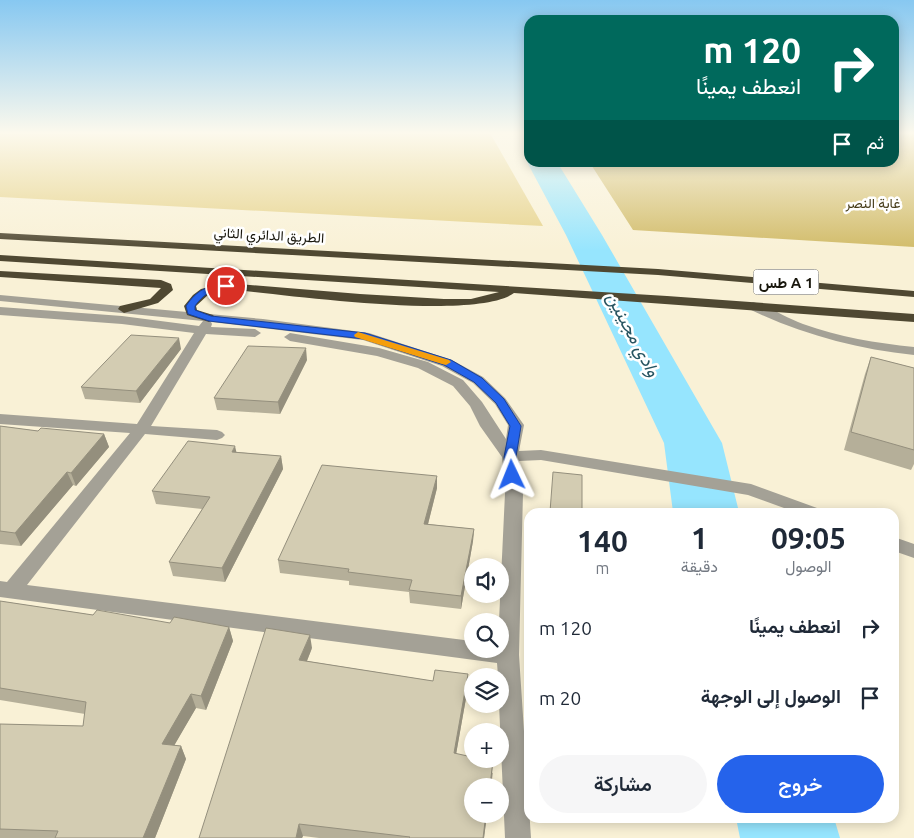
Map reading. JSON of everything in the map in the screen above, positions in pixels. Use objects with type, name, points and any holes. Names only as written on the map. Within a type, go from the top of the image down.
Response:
[{"type":"highway","name":"الطريق الدائري الثاني","points":[[0,236],[658,272],[914,294]]},
{"type":"highway","points":[[0,258],[515,290]]},
{"type":"highway","points":[[0,274],[161,283],[167,286],[167,290],[154,301],[124,309]]},
{"type":"highway","points":[[205,324],[191,312],[190,306],[199,294],[215,287],[226,286],[363,299],[456,303],[470,303],[498,297],[515,290]]},
{"type":"highway","name":"طس A 1","points":[[515,290],[667,299],[914,318]]},
{"type":"street","points":[[0,298],[124,309],[253,332],[330,342],[379,352],[423,365],[458,383],[477,405],[488,426],[510,457]]},
{"type":"street","points":[[753,306],[788,322],[830,336],[874,346],[914,351]]},
{"type":"street","points":[[0,311],[365,336],[447,363],[478,380],[500,401],[516,426],[510,457],[514,493],[509,628]]},
{"type":"street","points":[[6,590],[142,428],[205,324]]},
{"type":"street","points":[[0,419],[217,435]]},
{"type":"street","points":[[510,457],[541,455],[751,490],[800,508]]},
{"type":"street","points":[[899,546],[914,552]]},
{"type":"street","points":[[6,590],[464,649]]},
{"type":"street","points":[[508,658],[518,838]]},
{"type":"shaded area","points":[[0,172],[512,172],[543,226],[0,197]]},
{"type":"green space","name":"غابة النصر","points":[[596,172],[914,172],[914,247],[633,230]]},
{"type":"building","points":[[131,335],[179,338],[136,391],[81,387]]},
{"type":"building","points":[[248,346],[306,348],[278,402],[214,398]]},
{"type":"building","points":[[871,357],[914,368],[914,450],[851,432]]},
{"type":"building","points":[[0,426],[38,431],[41,428],[104,434],[71,473],[67,472],[15,533],[0,531]]},
{"type":"building","points":[[188,441],[235,446],[232,452],[281,456],[222,568],[169,562],[210,497],[152,491]]},
{"type":"building","points":[[322,465],[437,476],[424,524],[474,529],[468,558],[464,558],[464,581],[461,596],[409,590],[412,580],[348,572],[349,569],[278,560]]},
{"type":"building","points":[[553,472],[582,475],[582,508],[550,508]]},
{"type":"building","points":[[0,601],[93,615],[97,610],[170,623],[174,617],[229,627],[201,696],[191,694],[162,744],[181,746],[143,838],[55,838],[58,831],[0,829],[0,724],[83,726],[86,702],[0,688]]},
{"type":"building","points":[[266,628],[310,635],[299,660],[433,681],[435,670],[464,674],[464,697],[454,753],[464,755],[464,768],[492,768],[491,778],[464,778],[464,823],[485,823],[483,838],[409,838],[299,824],[296,838],[199,838]]},
{"type":"waterway","name":"وادي مجينين","points":[[548,172],[584,235],[693,443],[705,508]]},
{"type":"waterway","name":"وادي مجينين","points":[[786,823],[790,838]]},
{"type":"slow traffic","points":[[358,335],[446,362]]},
{"type":"route","points":[[226,286],[215,287],[199,294],[190,306],[191,312],[209,318],[365,336],[447,363],[478,380],[500,401],[516,426],[510,457],[512,475]]}]
